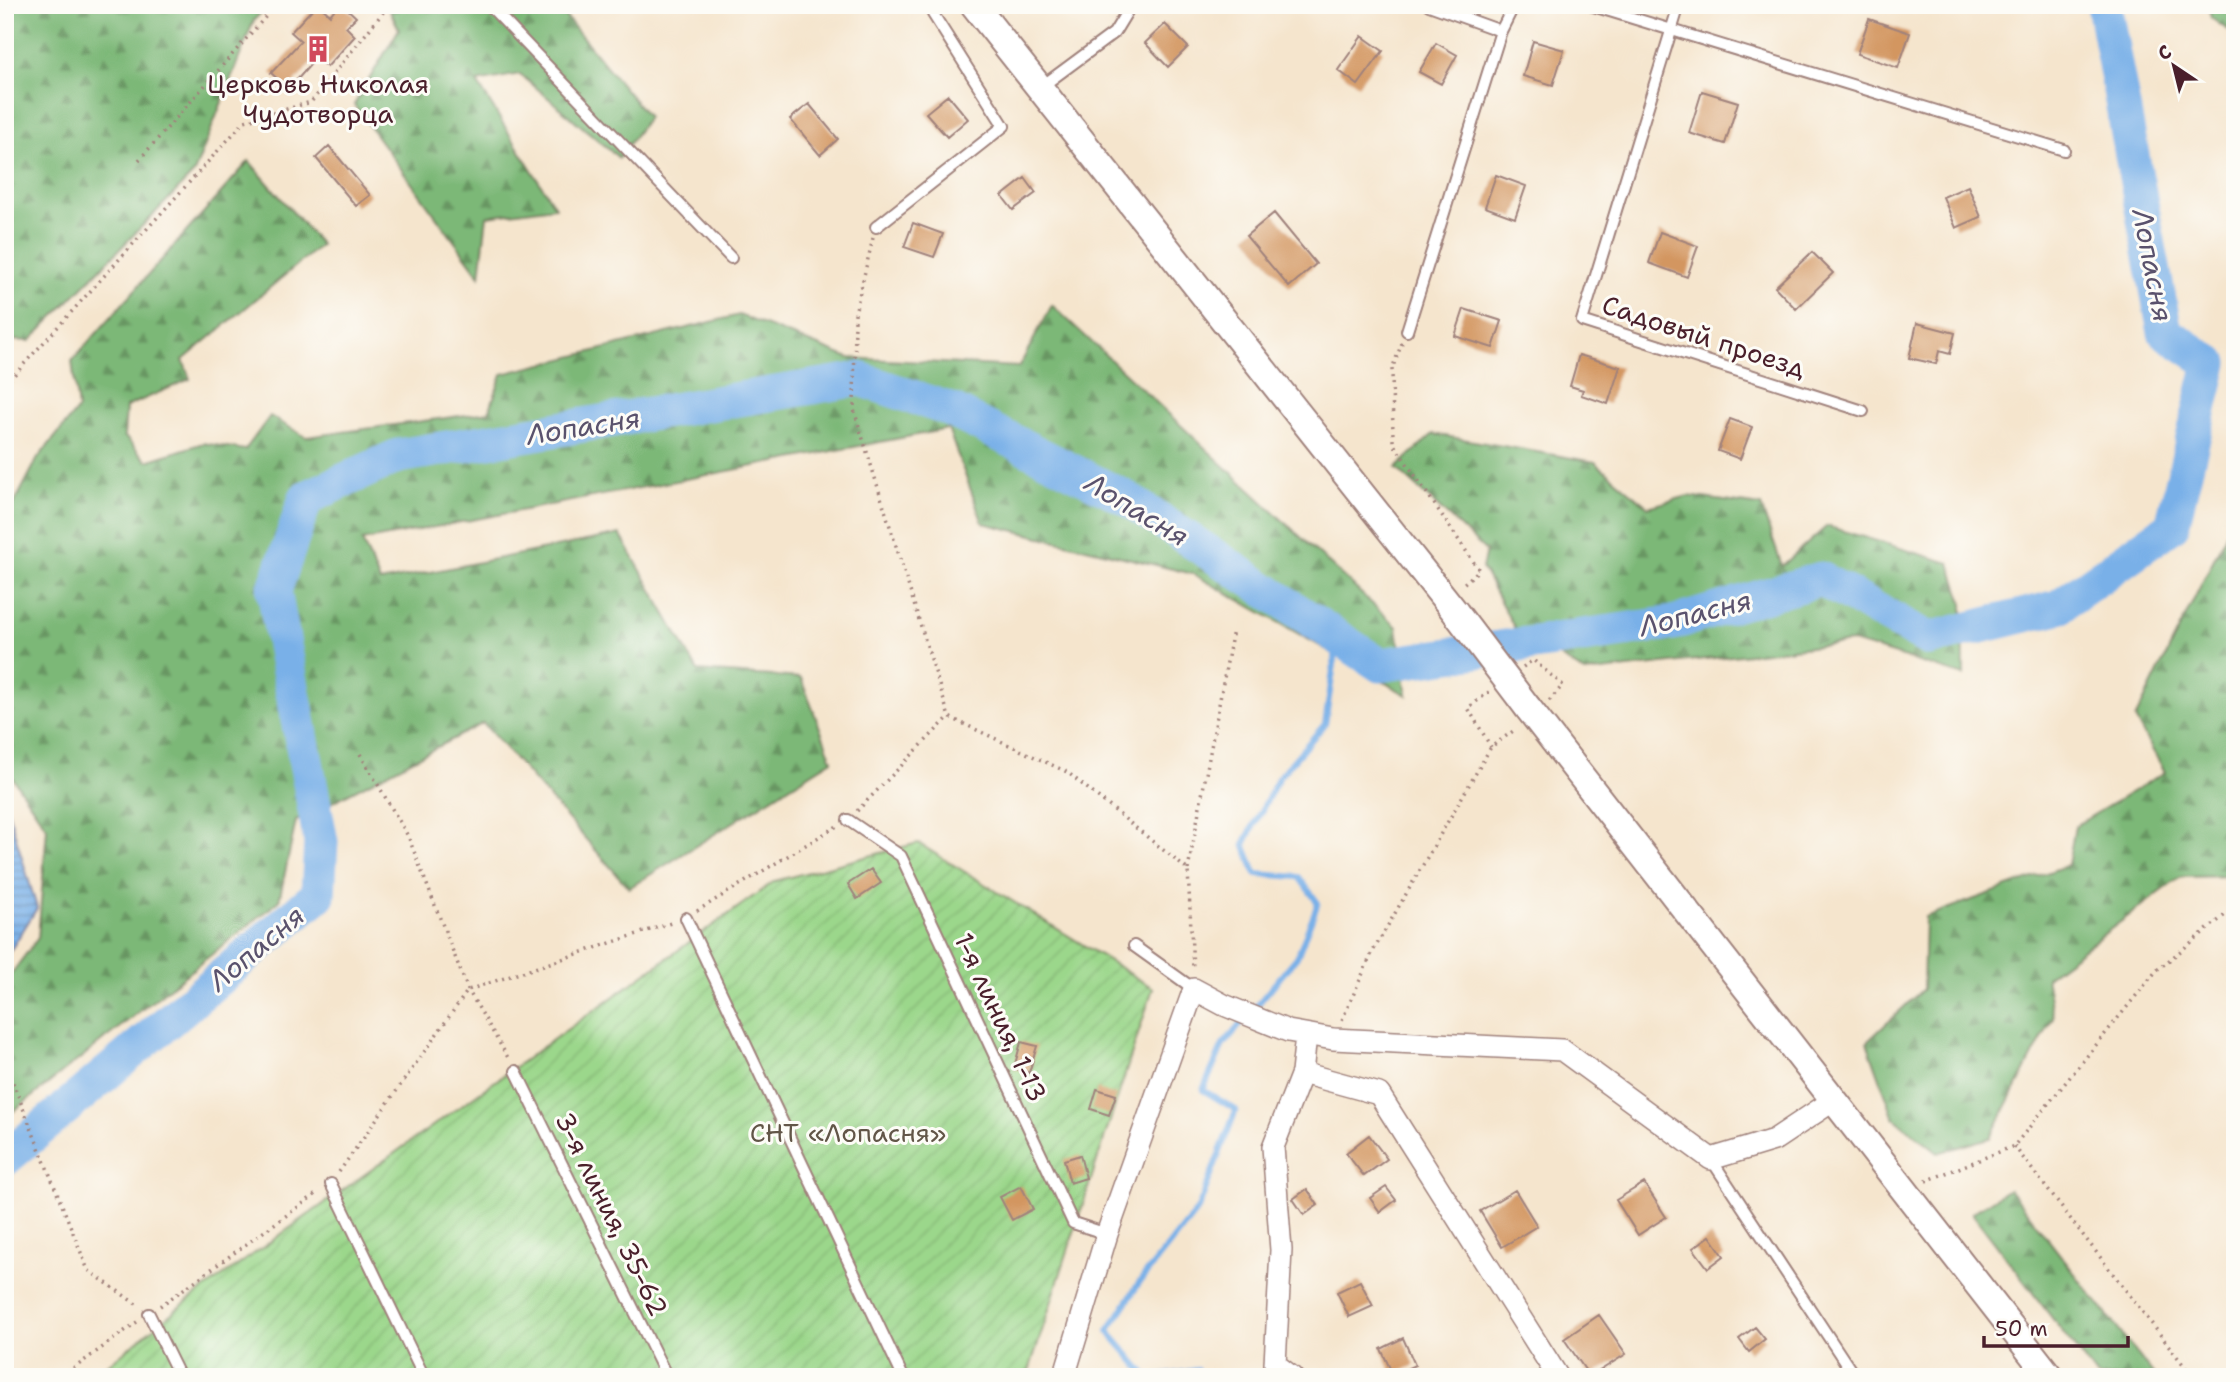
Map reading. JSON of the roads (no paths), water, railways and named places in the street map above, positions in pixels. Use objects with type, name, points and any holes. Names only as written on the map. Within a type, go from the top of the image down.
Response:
[{"type":"street","points":[[974,5],[1456,613],[1524,717],[1834,1100],[2050,1377]]},
{"type":"street","points":[[1064,1377],[1107,1234],[1194,989],[1297,1033],[1333,1039],[1562,1050],[1711,1159],[1774,1140],[1834,1100]]},
{"type":"street","points":[[1292,1377],[1275,1364],[1281,1250],[1273,1147],[1302,1073],[1297,1033]]},
{"type":"street","points":[[1302,1073],[1379,1094],[1558,1377]]},
{"type":"lane","points":[[489,5],[731,258]]},
{"type":"lane","points":[[876,227],[1004,126],[933,13],[939,5]]},
{"type":"lane","points":[[1039,88],[1114,33],[1131,5]]},
{"type":"lane","points":[[1429,5],[1501,31]]},
{"type":"lane","points":[[1407,331],[1501,31],[1514,5]]},
{"type":"lane","points":[[1590,5],[2064,150]]},
{"type":"lane","name":"Садовый проезд","points":[[1679,5],[1582,321],[1863,411]]},
{"type":"lane","name":"1-я линия, 1-13","points":[[848,820],[901,856],[1073,1223],[1107,1234]]},
{"type":"lane","points":[[685,918],[903,1377]]},
{"type":"lane","points":[[1135,946],[1194,989]]},
{"type":"lane","name":"3-я линия, 35-62","points":[[516,1071],[667,1377]]},
{"type":"lane","points":[[1711,1159],[1856,1377]]},
{"type":"lane","points":[[331,1184],[424,1377]]},
{"type":"lane","points":[[149,1314],[180,1377]]},
{"type":"water","points":[[5,801],[37,908],[5,959]]},
{"type":"waterway","name":"Лопасня","points":[[5,1159],[318,895],[321,842],[274,591],[306,498],[398,456],[860,379],[951,410],[1126,498],[1380,665],[1673,623],[1821,579],[1929,639],[2058,607],[2172,526],[2211,363],[2165,332],[2104,5]]},
{"type":"waterway","points":[[1252,1011],[1297,957],[1318,903],[1299,877],[1256,874],[1244,844],[1279,777],[1325,724],[1338,638]]},
{"type":"waterway","points":[[1148,1377],[1108,1331],[1141,1280],[1198,1209],[1236,1110],[1203,1090],[1223,1045],[1245,1019]]},
{"type":"waterway","points":[[1156,1377],[1197,1370],[1199,1377]]},
{"type":"place","name":"Церковь Николая Чудотворца","points":[[318,49]]},
{"type":"park label","name":"СНТ «Лопасня»","points":[[848,1132]]}]
